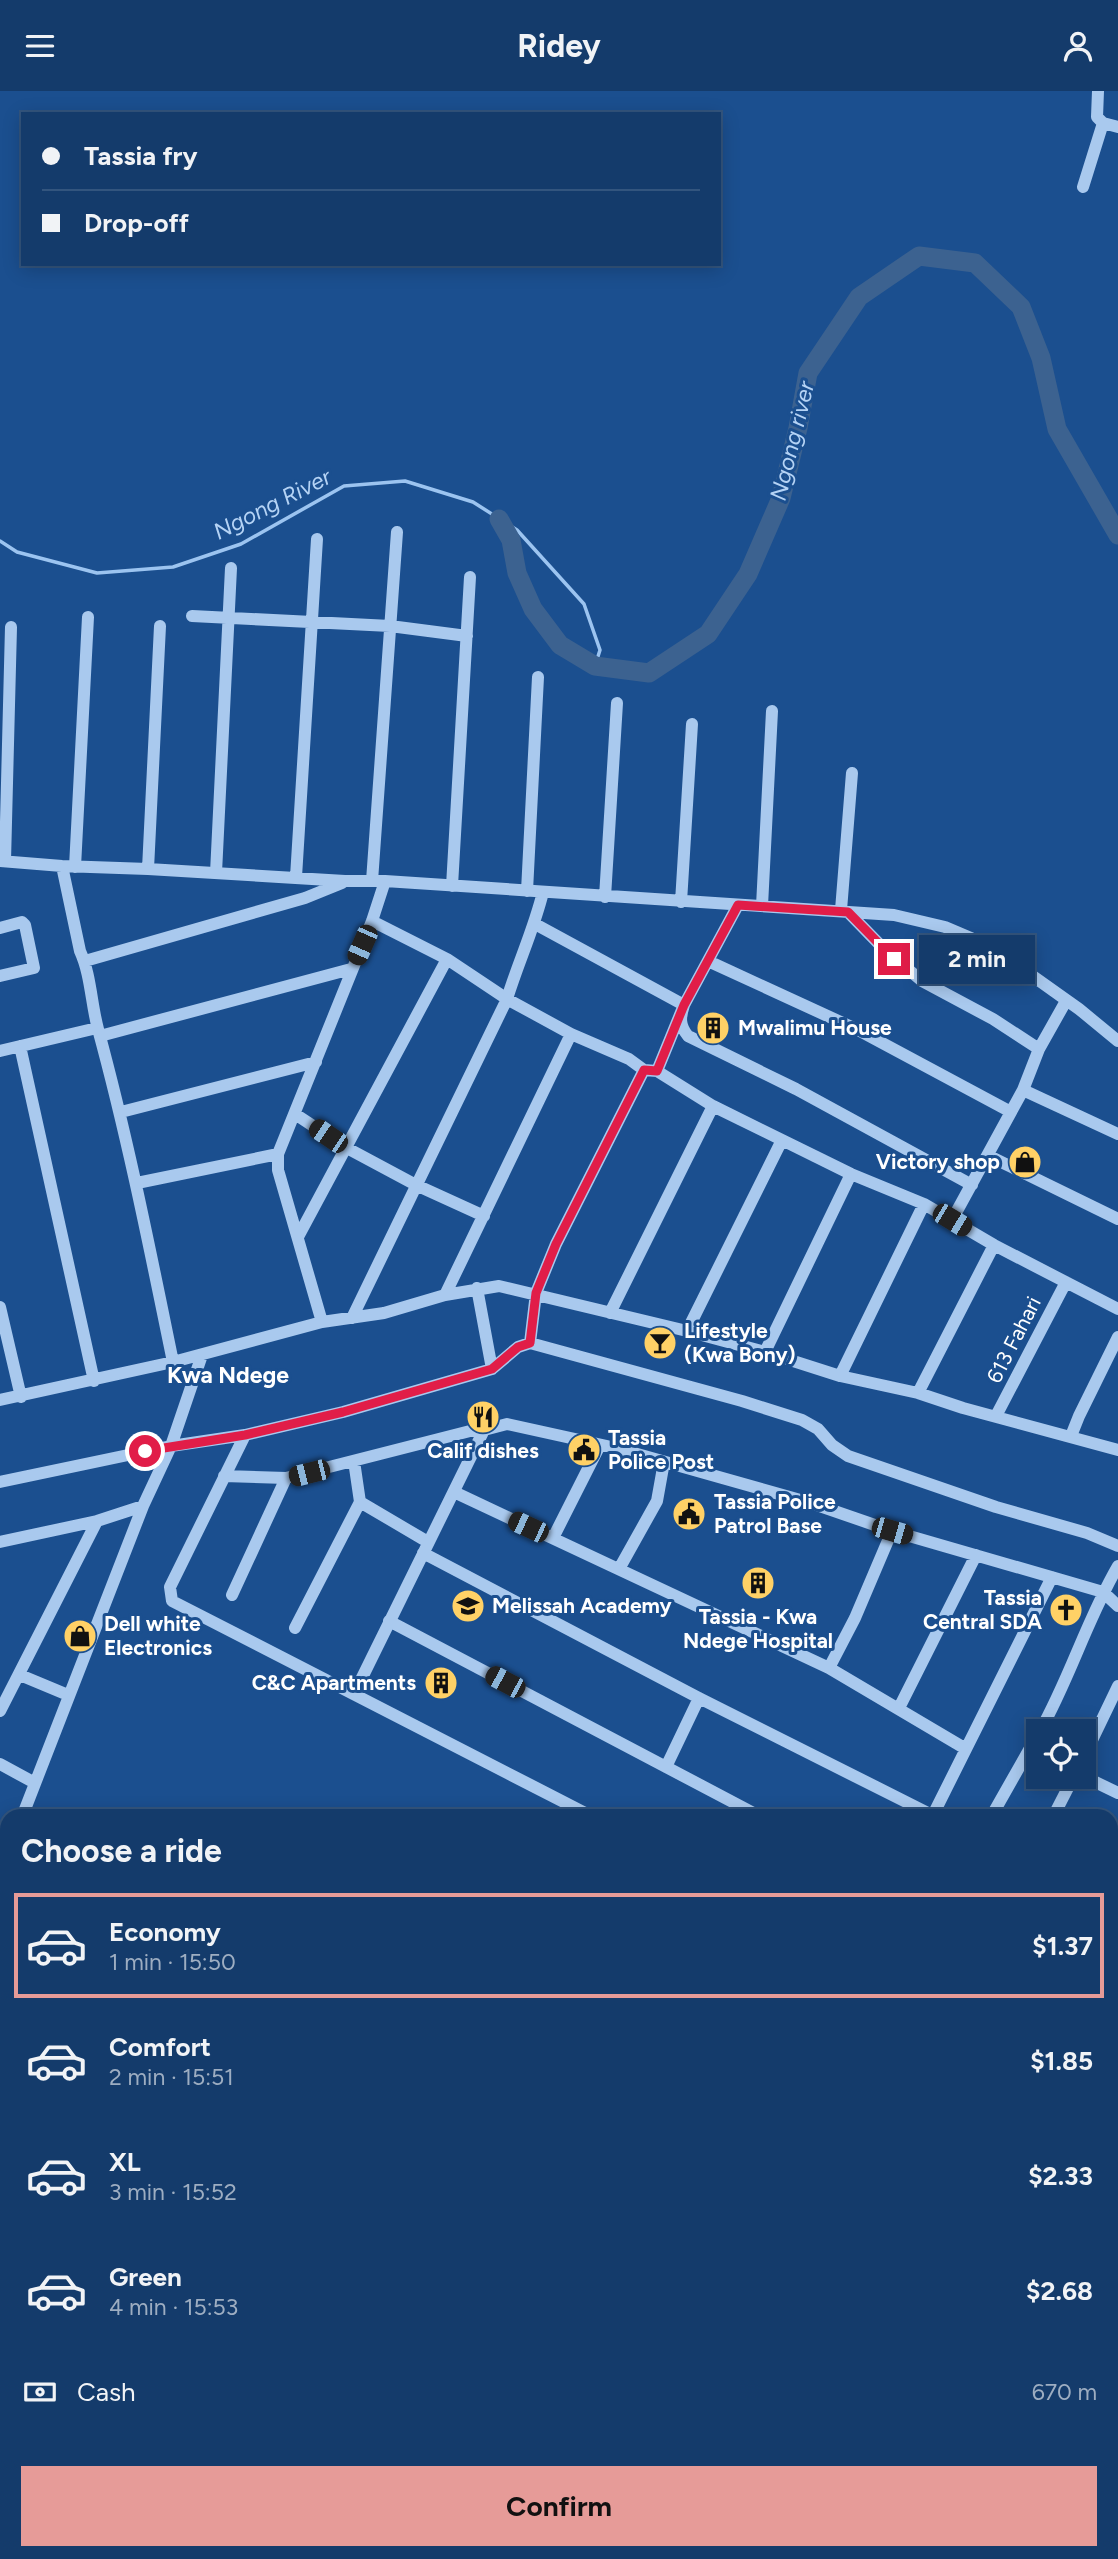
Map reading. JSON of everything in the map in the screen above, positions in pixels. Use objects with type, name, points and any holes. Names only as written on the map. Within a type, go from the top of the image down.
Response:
[{"type":"street","points":[[1098,91],[1096,113],[1099,120],[1118,127]]},
{"type":"street","points":[[1083,187],[1104,123]]},
{"type":"street","points":[[322,1322],[278,1170],[278,1154],[372,921],[379,881],[390,626],[397,532]]},
{"type":"street","points":[[296,877],[317,539]]},
{"type":"street","points":[[216,873],[231,568]]},
{"type":"street","points":[[452,886],[470,577]]},
{"type":"street","points":[[192,616],[390,626],[467,636]]},
{"type":"street","points":[[88,617],[68,867],[80,951],[85,961],[99,1032],[121,1112],[173,1362]]},
{"type":"street","points":[[148,869],[160,626]]},
{"type":"street","points":[[11,627],[3,861],[68,867],[379,881],[894,915],[945,927],[969,936],[1013,961],[1118,1041]]},
{"type":"street","points":[[527,891],[538,677]]},
{"type":"street","points":[[605,897],[617,703]]},
{"type":"street","points":[[762,906],[772,711]]},
{"type":"street","points":[[681,902],[692,724]]},
{"type":"street","points":[[852,773],[844,911],[922,981],[993,1019],[1039,1049]]},
{"type":"street","points":[[85,961],[305,898],[345,881]]},
{"type":"street","points":[[352,1318],[507,999],[519,960],[535,924],[543,892]]},
{"type":"street","points":[[530,1343],[536,1293],[556,1244],[738,905]]},
{"type":"street","points":[[372,921],[447,959],[507,999],[570,1034],[629,1059],[713,1106],[851,1174],[924,1204],[994,1245],[1118,1309]]},
{"type":"street","points":[[0,928],[22,922],[25,925],[34,968],[0,976]]},
{"type":"street","points":[[535,924],[684,1005]]},
{"type":"street","points":[[298,1237],[447,959]]},
{"type":"street","points":[[708,961],[859,1030],[1011,1112]]},
{"type":"street","points":[[0,1051],[99,1032],[351,969]]},
{"type":"street","points":[[952,1220],[989,1156],[1023,1090],[1039,1049],[1066,1001]]},
{"type":"street","points":[[684,1005],[682,1029],[691,1040],[796,1089],[972,1185]]},
{"type":"street","points":[[445,1295],[570,1034]]},
{"type":"street","points":[[20,1046],[94,1381]]},
{"type":"street","points":[[121,1112],[316,1062]]},
{"type":"street","points":[[1023,1090],[1118,1134]]},
{"type":"street","points":[[610,1313],[713,1106]]},
{"type":"street","points":[[295,1114],[345,1147],[416,1185],[484,1216]]},
{"type":"street","points":[[687,1331],[782,1140]]},
{"type":"street","points":[[137,1184],[278,1154]]},
{"type":"street","points":[[989,1156],[1118,1220]]},
{"type":"street","points":[[765,1352],[851,1174]]},
{"type":"street","points":[[840,1376],[924,1204]]},
{"type":"street","points":[[918,1393],[994,1245]]},
{"type":"street","name":"613 Fahari","points":[[996,1416],[1066,1282]]},
{"type":"street","points":[[0,1400],[202,1355],[322,1322],[384,1313],[445,1295],[499,1286],[687,1331],[840,1376],[918,1393],[1118,1450]]},
{"type":"street","points":[[477,1288],[492,1369]]},
{"type":"street","points":[[0,1307],[21,1397]]},
{"type":"street","points":[[1071,1436],[1118,1337]]},
{"type":"street","points":[[0,1482],[171,1446],[245,1435],[343,1412],[492,1369],[518,1347],[530,1343],[802,1420],[818,1429],[832,1445],[848,1456],[996,1507],[1087,1533],[1118,1546]]},
{"type":"street","points":[[25,1809],[143,1506],[171,1446],[202,1355]]},
{"type":"street","points":[[224,1476],[286,1478],[507,1424],[600,1445],[811,1503],[892,1531],[1103,1593],[1118,1607]]},
{"type":"street","points":[[354,1694],[484,1430]]},
{"type":"street","points":[[245,1435],[170,1587],[172,1601],[577,1809]]},
{"type":"street","points":[[553,1538],[600,1445]]},
{"type":"street","points":[[295,1628],[360,1502],[354,1461]]},
{"type":"street","points":[[619,1569],[657,1501],[664,1462]]},
{"type":"street","points":[[232,1595],[286,1478]]},
{"type":"street","points":[[454,1492],[829,1668],[966,1749]]},
{"type":"street","points":[[360,1502],[426,1548],[699,1698],[918,1809]]},
{"type":"street","points":[[0,1542],[97,1521],[143,1506]]},
{"type":"street","points":[[0,1711],[97,1521]]},
{"type":"street","points":[[829,1668],[855,1618],[892,1531]]},
{"type":"street","points":[[899,1708],[976,1555]]},
{"type":"street","points":[[1046,1719],[1103,1593],[1118,1566]]},
{"type":"street","points":[[936,1809],[1052,1577]]},
{"type":"street","points":[[389,1621],[746,1809]]},
{"type":"street","points":[[20,1675],[68,1695]]},
{"type":"street","points":[[1096,1734],[1117,1693]]},
{"type":"street","points":[[666,1767],[699,1698]]},
{"type":"street","points":[[996,1809],[1026,1755]]},
{"type":"street","points":[[0,1765],[35,1783]]},
{"type":"street","points":[[1096,1782],[1118,1793]]},
{"type":"street","points":[[1057,1809],[1067,1789]]},
{"type":"waterway","name":"Ngong river","points":[[499,519],[511,540],[517,573],[533,609],[560,645],[595,666],[649,673],[708,634],[748,574],[781,498],[808,373],[859,297],[919,256],[975,263],[1021,307],[1041,358],[1057,429],[1118,535]]},
{"type":"waterway","name":"Ngong River","points":[[0,541],[17,552],[97,573],[173,567],[241,544],[344,486],[405,481],[473,502],[517,530],[584,604],[600,650],[595,666]]},
{"type":"place","name":"Mwalimu House","points":[[713,1028]]},
{"type":"place","name":"Victory shop","points":[[1025,1162]]},
{"type":"place","name":"Lifestyle (Kwa Bony)","points":[[660,1343]]},
{"type":"place","name":"Calif dishes","points":[[483,1417]]},
{"type":"place","name":"Tassia Police Post","points":[[584,1450]]},
{"type":"place","name":"Tassia Police Patrol Base","points":[[689,1514]]},
{"type":"place","name":"Tassia - Kwa Ndege Hospital","points":[[758,1583]]},
{"type":"place","name":"Melissah Academy","points":[[468,1606]]},
{"type":"place","name":"Tassia Central SDA","points":[[1066,1610]]},
{"type":"place","name":"Dell white Electronics","points":[[80,1636]]},
{"type":"place","name":"C&C Apartments","points":[[441,1683]]},
{"type":"district","name":"Kwa Ndege","points":[[228,1375]]},
{"type":"route","points":[[145,1451],[245,1435],[343,1412],[492,1369],[518,1347],[530,1343],[536,1293],[556,1244],[644,1070],[657,1071],[684,1005],[738,905],[848,912],[894,959]]}]
